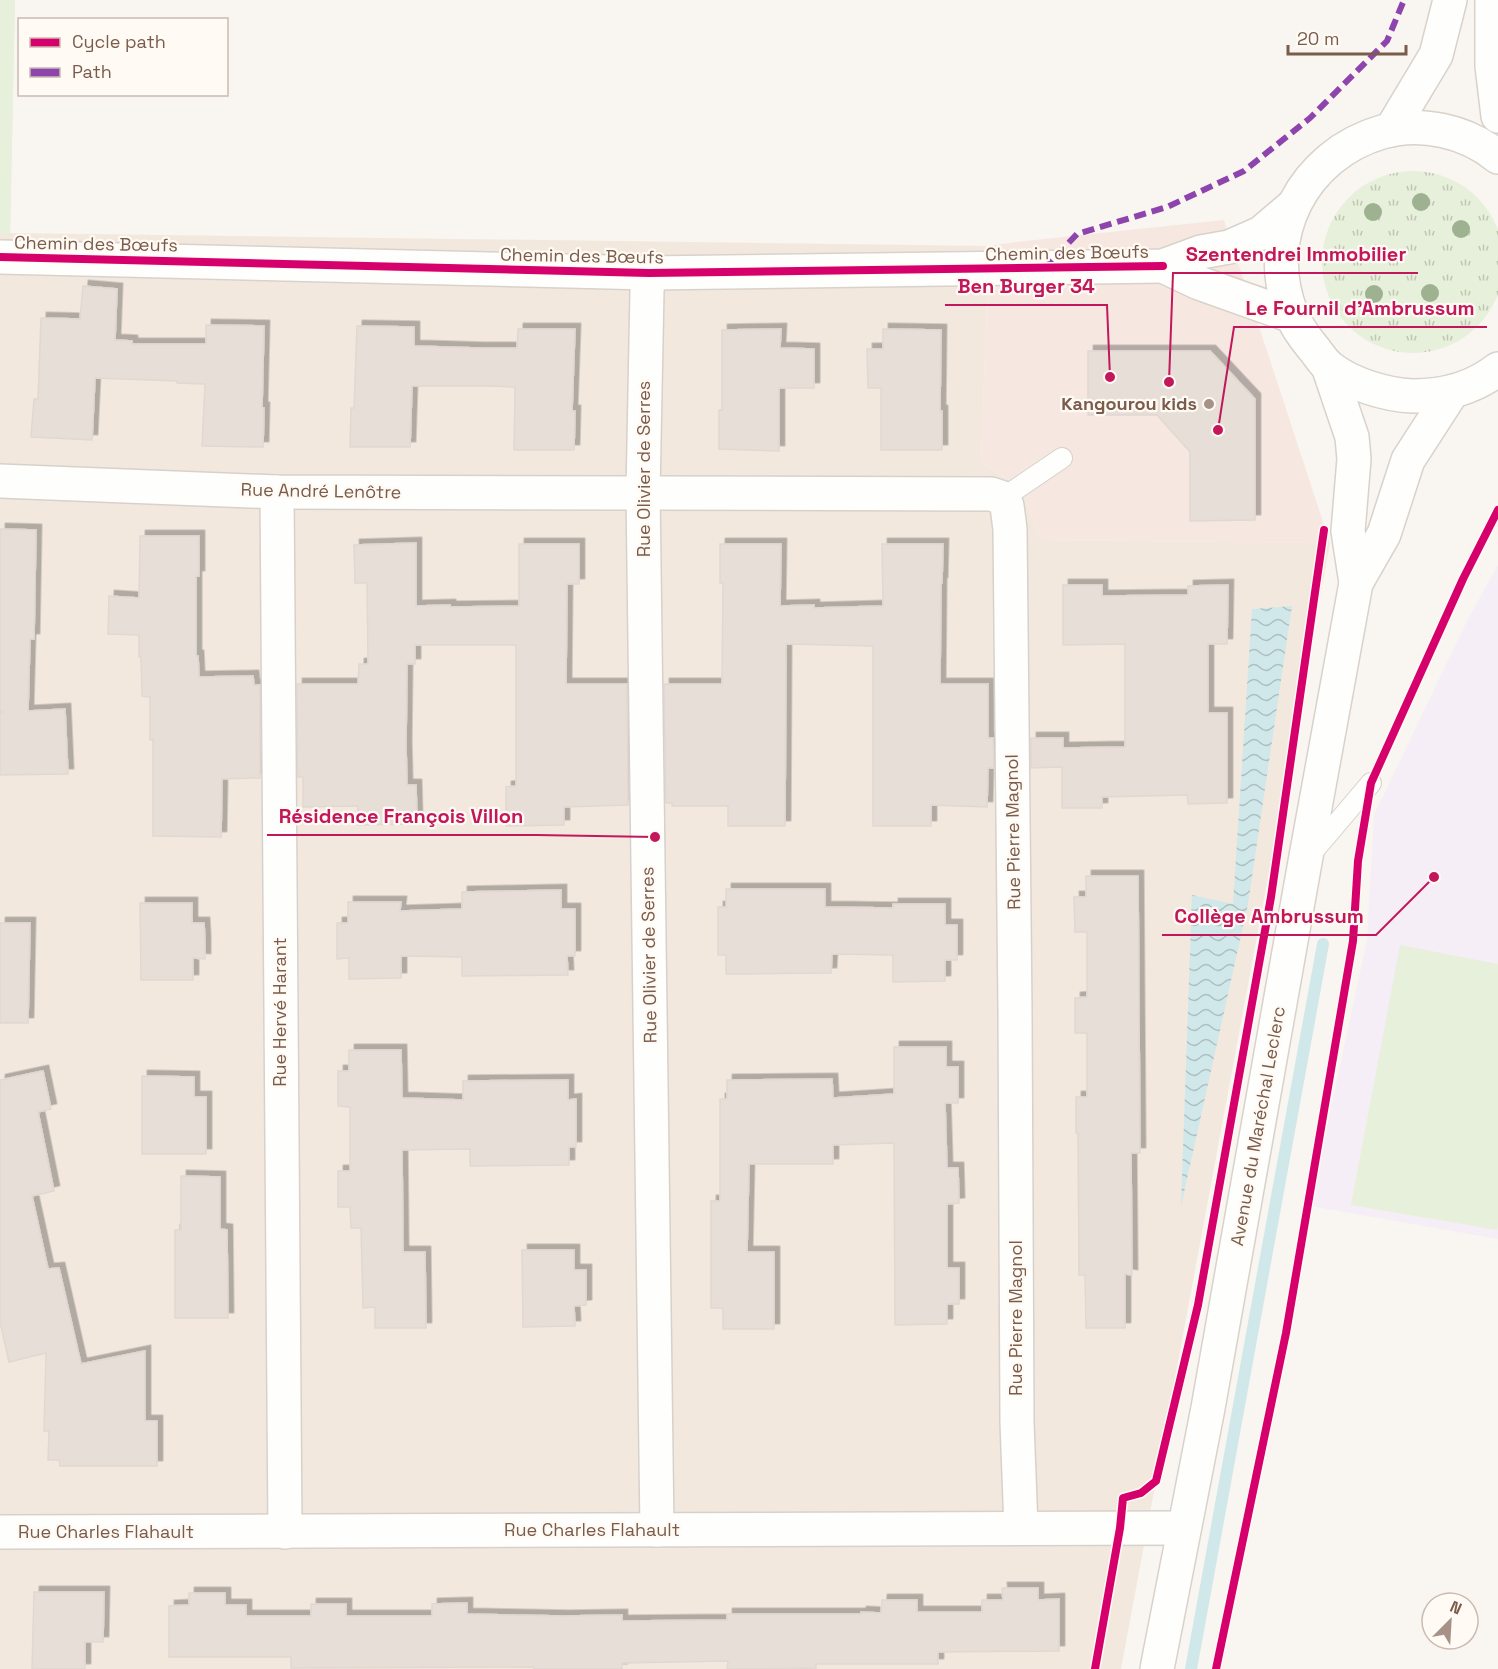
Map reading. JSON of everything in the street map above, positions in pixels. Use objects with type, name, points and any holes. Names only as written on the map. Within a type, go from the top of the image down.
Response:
[{"type":"street","points":[[1392,130],[1436,55],[1450,0]]},
{"type":"street","points":[[1492,0],[1492,66],[1498,116]]},
{"type":"street","points":[[1498,157],[1469,138],[1444,131],[1418,128],[1392,130],[1367,137],[1344,149],[1324,164],[1307,183],[1294,205],[1286,227],[1282,250],[1285,294],[1292,316],[1304,336],[1328,366],[1356,382],[1379,391],[1403,396],[1428,396],[1452,392],[1475,383],[1498,369]]},
{"type":"street","name":"Chemin des Bœufs","points":[[0,256],[649,273],[1163,266],[1201,252],[1229,247],[1261,233],[1294,205]]},
{"type":"street","name":"Chemin des Bœufs","points":[[1163,266],[1199,283],[1292,316]]},
{"type":"street","name":"Rue Olivier de Serres","points":[[649,273],[643,492],[657,1530]]},
{"type":"street","name":"Avenue du Maréchal Leclerc","points":[[1157,1669],[1208,1408],[1356,583],[1348,531],[1354,459],[1352,437],[1328,366]]},
{"type":"street","name":"Avenue du Maréchal Leclerc","points":[[1356,583],[1384,534],[1408,460],[1452,392]]},
{"type":"street","name":"Rue André Lenôtre","points":[[0,481],[277,492],[643,492]]},
{"type":"street","name":"Rue Hervé Harant","points":[[277,492],[285,1532]]},
{"type":"street","points":[[643,492],[991,494],[1003,498]]},
{"type":"street","name":"Rue Pierre Magnol","points":[[1003,498],[1007,506],[1010,530],[1017,1410],[1022,1528]]},
{"type":"street","name":"Rue Charles Flahault","points":[[0,1532],[1184,1528]]},
{"type":"lane","points":[[1003,498],[1062,458]]},
{"type":"lane","points":[[1305,862],[1371,783]]},
{"type":"shaded area","points":[[0,0],[15,0],[10,233],[989,246],[981,463],[1021,487],[1040,540],[1330,543],[1121,1669],[0,1669]]},
{"type":"shaded area","points":[[1224,220],[1330,543],[1040,540],[1021,487],[981,463],[989,246]]},
{"type":"shaded area","points":[[1498,565],[1498,1239],[1310,1206],[1367,940],[1374,815],[1467,621]]},
{"type":"green space","points":[[0,0],[15,0],[10,234],[0,233]]},
{"type":"green space","points":[[1413,171],[1448,178],[1477,198],[1497,227],[1499,290],[1497,297],[1477,326],[1448,346],[1413,353],[1378,346],[1349,326],[1329,297],[1322,262],[1329,227],[1349,198],[1378,178]]},
{"type":"green space","points":[[1400,945],[1498,964],[1497,1230],[1351,1205]]},
{"type":"water","points":[[1292,606],[1248,904],[1181,1206],[1192,895],[1233,904],[1252,609]]},
{"type":"building","points":[[83,286],[117,289],[115,340],[132,341],[132,344],[206,344],[206,325],[264,326],[263,447],[202,446],[205,384],[177,383],[177,381],[95,378],[92,440],[31,437],[34,399],[38,399],[41,318],[80,319]]},
{"type":"building","points":[[357,326],[414,327],[414,346],[479,348],[517,348],[518,329],[575,329],[572,411],[575,411],[574,450],[514,450],[515,387],[487,386],[412,386],[410,447],[350,447]]},
{"type":"building","points":[[781,329],[780,348],[814,349],[814,388],[779,388],[779,451],[719,449],[719,410],[722,410],[722,330]]},
{"type":"building","points":[[883,329],[941,330],[942,450],[881,450],[881,388],[868,388],[867,349],[883,349]]},
{"type":"building","points":[[1088,351],[1210,351],[1255,399],[1255,520],[1190,521],[1190,452],[1157,415],[1088,415]]},
{"type":"building","points":[[0,529],[36,530],[34,639],[30,639],[28,711],[65,709],[68,774],[0,775]]},
{"type":"building","points":[[140,536],[199,536],[199,576],[196,576],[196,656],[198,656],[199,677],[253,676],[254,685],[260,685],[260,778],[222,779],[221,837],[153,836],[153,739],[150,740],[150,697],[142,696],[139,635],[108,634],[109,596],[139,598]]},
{"type":"building","points":[[416,543],[416,606],[450,605],[450,607],[519,606],[519,544],[579,544],[579,584],[567,584],[566,684],[627,684],[628,805],[564,807],[564,825],[506,826],[506,787],[516,786],[516,645],[415,645],[415,664],[407,664],[406,746],[407,785],[416,785],[417,824],[358,825],[358,806],[303,807],[303,777],[298,777],[297,684],[358,684],[359,664],[368,664],[367,583],[355,583],[354,545]]},
{"type":"building","points":[[720,544],[781,544],[780,606],[814,605],[814,608],[883,606],[882,544],[943,544],[940,684],[988,684],[988,738],[993,738],[994,768],[988,768],[987,807],[931,805],[931,826],[873,826],[873,646],[786,644],[785,826],[728,826],[728,806],[672,806],[672,803],[666,803],[664,684],[722,684],[723,583],[720,583]]},
{"type":"building","points":[[1063,585],[1102,585],[1102,596],[1188,595],[1188,586],[1228,585],[1227,644],[1208,644],[1208,713],[1227,713],[1227,803],[1188,804],[1187,795],[1102,797],[1102,808],[1062,808],[1062,767],[1031,768],[1031,738],[1063,738],[1063,748],[1125,747],[1125,644],[1063,645]]},
{"type":"building","points":[[1086,876],[1138,876],[1140,1153],[1131,1153],[1132,1275],[1125,1274],[1125,1328],[1086,1328],[1085,1275],[1079,1275],[1076,1097],[1087,1097],[1087,1033],[1075,1033],[1075,998],[1087,997],[1087,932],[1075,932],[1074,897],[1086,897]]},
{"type":"building","points":[[726,889],[825,889],[825,907],[893,908],[893,904],[945,904],[945,925],[957,925],[957,960],[945,960],[945,981],[893,982],[893,955],[832,954],[831,973],[726,974],[726,955],[718,955],[718,907],[726,907]]},
{"type":"building","points":[[561,890],[561,909],[575,909],[575,956],[567,956],[568,975],[462,976],[462,957],[401,956],[401,978],[349,979],[349,958],[337,959],[337,923],[348,923],[348,902],[401,902],[400,911],[462,909],[462,892]]},
{"type":"building","points":[[140,903],[192,903],[192,923],[204,923],[205,941],[205,959],[193,958],[193,980],[141,980]]},
{"type":"building","points":[[0,923],[30,923],[28,1023],[0,1023]]},
{"type":"building","points":[[894,1047],[946,1047],[946,1067],[958,1067],[958,1103],[945,1103],[947,1168],[958,1168],[959,1203],[947,1204],[947,1268],[959,1268],[959,1304],[947,1304],[947,1324],[895,1325],[894,1143],[833,1145],[833,1164],[749,1164],[747,1252],[774,1252],[774,1329],[723,1329],[723,1308],[711,1308],[711,1201],[720,1201],[720,1099],[727,1099],[727,1080],[832,1079],[833,1098],[894,1094]]},
{"type":"building","points":[[349,1050],[401,1050],[402,1098],[463,1100],[463,1081],[568,1080],[568,1100],[576,1099],[576,1147],[569,1147],[569,1165],[470,1166],[470,1149],[402,1150],[403,1252],[425,1252],[426,1328],[375,1328],[375,1307],[363,1308],[361,1228],[351,1228],[350,1207],[338,1207],[338,1171],[350,1171],[350,1107],[338,1106],[338,1071],[349,1071]]},
{"type":"building","points":[[43,1071],[51,1109],[38,1112],[54,1191],[32,1196],[48,1269],[59,1268],[81,1364],[145,1351],[145,1421],[157,1421],[157,1466],[60,1466],[59,1460],[48,1460],[49,1431],[44,1431],[46,1353],[9,1362],[0,1322],[0,1080]]},
{"type":"building","points":[[142,1076],[194,1077],[194,1097],[206,1097],[206,1154],[142,1154]]},
{"type":"building","points":[[181,1176],[220,1177],[220,1229],[227,1230],[228,1318],[175,1318],[175,1230],[181,1230]]},
{"type":"building","points":[[522,1250],[574,1250],[574,1270],[586,1270],[586,1305],[574,1306],[575,1326],[523,1327]]},
{"type":"building","points":[[1002,1588],[1038,1588],[1038,1600],[1059,1599],[1059,1651],[938,1652],[938,1664],[816,1664],[816,1668],[767,1669],[727,1669],[728,1661],[622,1663],[622,1669],[291,1668],[291,1657],[169,1657],[169,1606],[189,1605],[189,1593],[225,1593],[225,1605],[246,1605],[246,1616],[311,1616],[311,1604],[346,1604],[346,1616],[432,1616],[432,1604],[467,1603],[467,1614],[622,1615],[622,1621],[727,1620],[727,1614],[881,1613],[882,1600],[917,1600],[917,1612],[982,1612],[982,1600],[1003,1600]]},
{"type":"building","points":[[34,1592],[104,1592],[103,1642],[85,1642],[85,1669],[32,1669]]},
{"type":"waterway","points":[[1191,1669],[1323,944]]},
{"type":"marked path","points":[[1044,269],[1077,234],[1167,207],[1244,171],[1310,118],[1387,41],[1404,0]]},
{"type":"cycle path","points":[[0,257],[649,273],[1163,266]]},
{"type":"cycle path","points":[[1216,1669],[1286,1333],[1353,941],[1358,861],[1371,783],[1463,579],[1498,510]]},
{"type":"cycle path","points":[[1095,1669],[1120,1528],[1123,1498],[1141,1493],[1156,1481],[1198,1305],[1271,897],[1324,530]]},
{"type":"place","name":"Ben Burger 34","points":[[1110,377]]},
{"type":"place","name":"Szentendrei Immobilier","points":[[1169,382]]},
{"type":"place","name":"Kangourou kids","points":[[1209,404]]},
{"type":"place","name":"Le Fournil d’Ambrussum","points":[[1218,430]]},
{"type":"place","name":"Résidence François Villon","points":[[655,837]]},
{"type":"place","name":"Collège Ambrussum","points":[[1434,877]]}]
